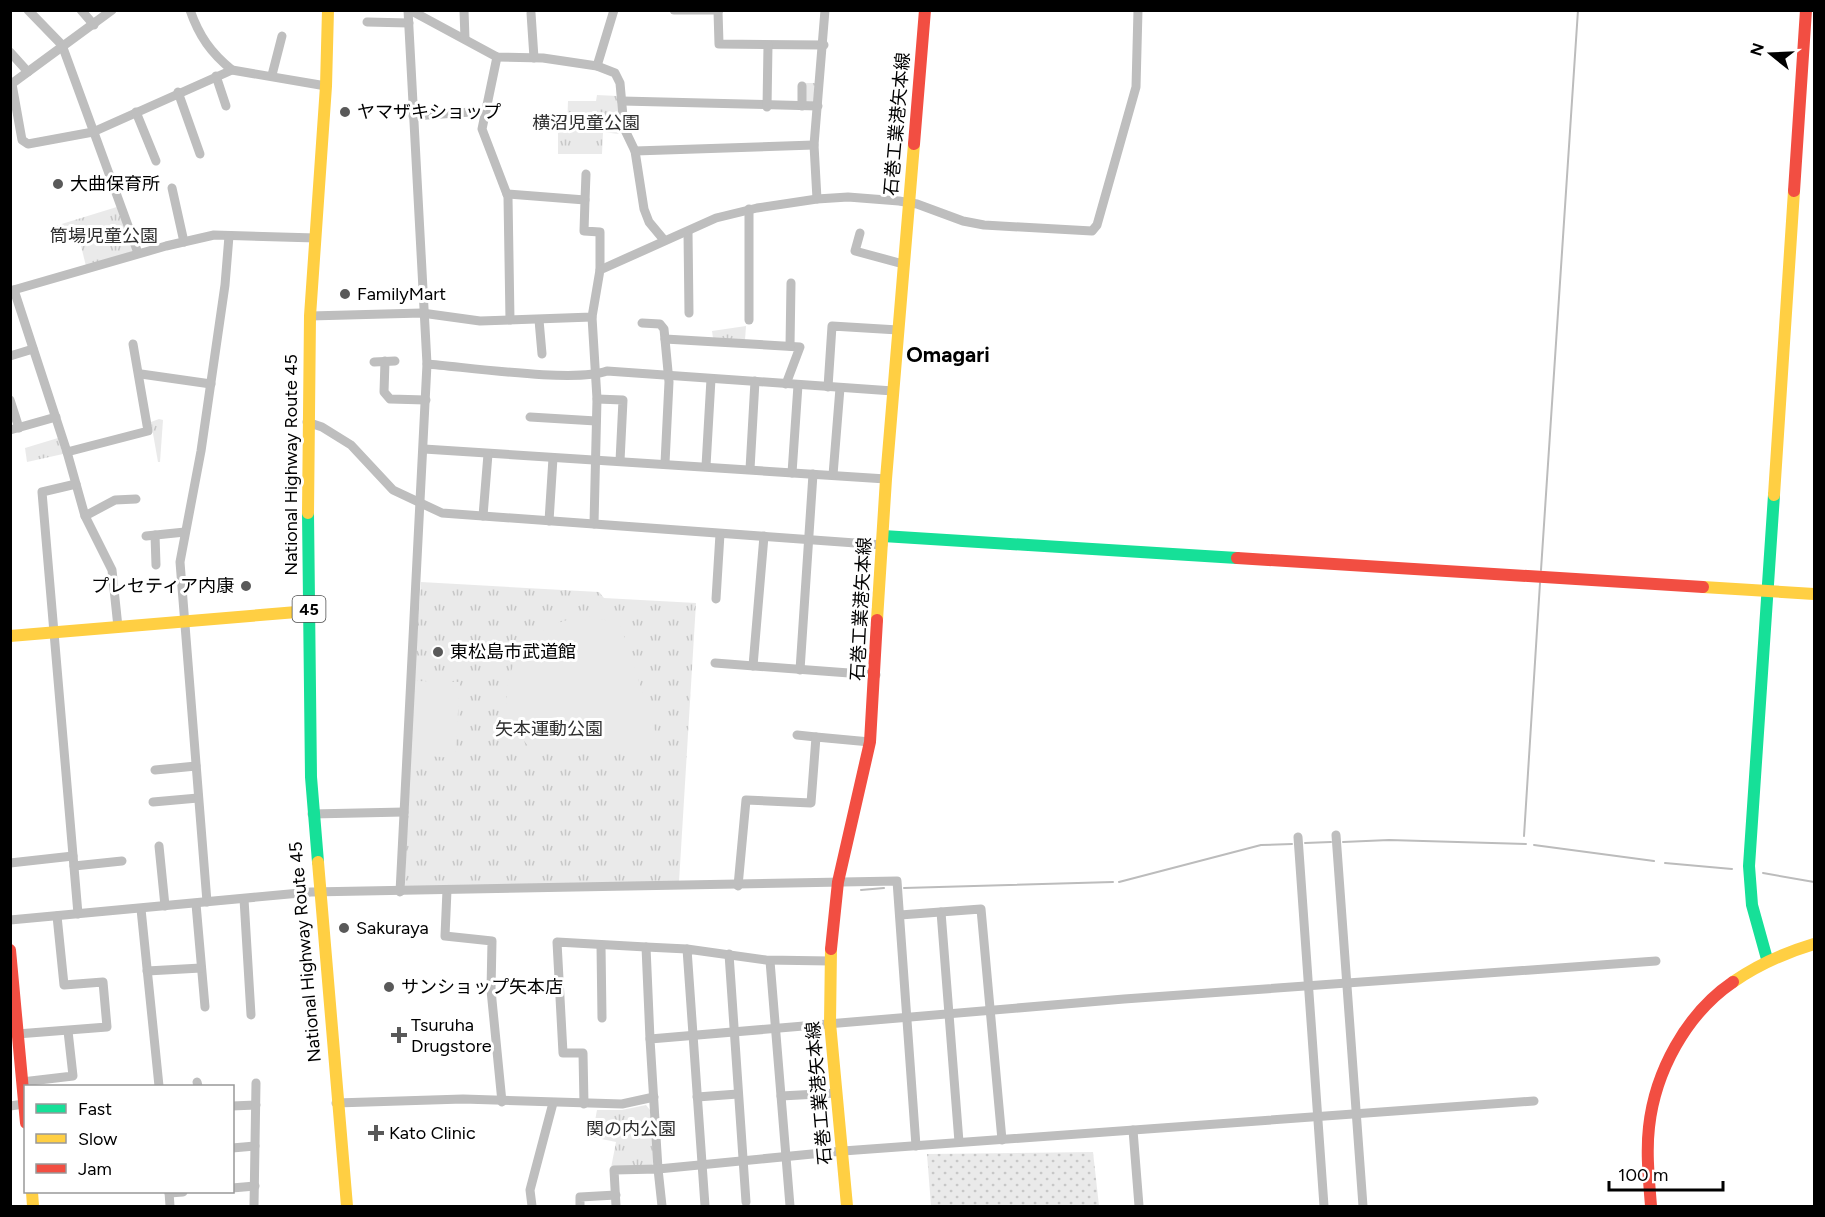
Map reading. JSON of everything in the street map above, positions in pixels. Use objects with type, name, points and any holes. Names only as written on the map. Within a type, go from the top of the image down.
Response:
[{"type":"main road","name":"National Highway Route 45","points":[[328,10],[326,86],[310,316],[307,422],[312,814],[347,1206]]},
{"type":"main road","name":"石巻工業港矢本線","points":[[847,1206],[830,1023],[830,961],[838,882],[870,742],[876,675],[886,479],[907,202],[925,10]]},
{"type":"main road","points":[[1767,959],[1752,905],[1749,873],[1806,10]]},
{"type":"main road","points":[[883,540],[1815,594]]},
{"type":"main road","points":[[10,636],[309,611]]},
{"type":"main road","points":[[1651,1206],[1649,1125],[1656,1090],[1667,1060],[1694,1018],[1733,980],[1767,959],[1815,944]]},
{"type":"main road","points":[[10,950],[17,1034],[15,1066],[22,1082],[24,1104]]},
{"type":"street","points":[[28,10],[62,45],[138,253]]},
{"type":"street","points":[[81,10],[94,25]]},
{"type":"street","points":[[112,10],[11,84],[22,140],[28,144],[93,132],[178,92],[232,70],[326,86]]},
{"type":"street","points":[[190,10],[196,28],[212,54],[232,70]]},
{"type":"street","points":[[400,892],[427,364],[422,314],[409,10],[497,57],[534,58],[597,66],[615,73],[621,83],[624,128],[635,151],[644,209],[649,222],[664,240]]},
{"type":"street","points":[[464,10],[465,39]]},
{"type":"street","points":[[597,66],[614,10]]},
{"type":"street","points":[[674,10],[718,11],[718,44],[824,45]]},
{"type":"street","points":[[817,199],[814,145],[824,45],[825,10]]},
{"type":"street","points":[[600,270],[664,240],[717,219],[749,209],[817,199],[849,197],[907,202],[963,221],[984,225],[1092,231],[1097,225],[1136,87],[1138,10]]},
{"type":"street","points":[[531,13],[534,58]]},
{"type":"street","points":[[367,21],[409,23]]},
{"type":"street","points":[[272,75],[282,36]]},
{"type":"street","points":[[767,107],[768,45]]},
{"type":"street","points":[[10,52],[28,72]]},
{"type":"street","points":[[497,57],[482,129],[507,194],[510,320]]},
{"type":"street","points":[[216,76],[226,106]]},
{"type":"street","points":[[802,86],[802,106]]},
{"type":"street","points":[[178,92],[200,154]]},
{"type":"street","points":[[622,101],[767,107],[818,106]]},
{"type":"street","points":[[413,116],[486,111]]},
{"type":"street","points":[[136,112],[156,161]]},
{"type":"street","points":[[635,151],[814,145]]},
{"type":"street","points":[[586,174],[584,231],[600,232],[600,270],[592,317],[597,375],[594,524]]},
{"type":"street","points":[[172,188],[184,242]]},
{"type":"street","points":[[507,194],[585,200]]},
{"type":"street","points":[[749,209],[749,320]]},
{"type":"street","points":[[688,231],[689,313]]},
{"type":"street","points":[[860,233],[854,254],[903,264]]},
{"type":"street","points":[[118,627],[112,570],[85,516],[56,417],[12,290],[138,253],[214,235],[316,238]]},
{"type":"street","points":[[207,902],[180,562],[201,451],[229,236]]},
{"type":"street","points":[[790,346],[791,284]]},
{"type":"street","points":[[310,316],[422,314],[464,321],[592,317]]},
{"type":"street","points":[[539,320],[542,354]]},
{"type":"street","points":[[642,323],[660,324],[664,329],[668,375],[664,463]]},
{"type":"street","points":[[828,387],[832,326],[898,330]]},
{"type":"street","points":[[664,339],[800,347],[786,384]]},
{"type":"street","points":[[67,452],[148,430],[141,374],[133,344]]},
{"type":"street","points":[[10,356],[33,349]]},
{"type":"street","points":[[374,362],[390,361],[384,392],[390,399],[426,400]]},
{"type":"street","points":[[427,364],[597,375],[607,371],[893,392]]},
{"type":"street","points":[[141,374],[211,384]]},
{"type":"street","points":[[706,466],[711,379]]},
{"type":"street","points":[[750,469],[755,381]]},
{"type":"street","points":[[792,473],[798,385]]},
{"type":"street","points":[[833,475],[840,388]]},
{"type":"street","points":[[597,399],[623,400],[620,462]]},
{"type":"street","points":[[10,400],[15,429],[56,417]]},
{"type":"street","points":[[530,417],[596,420]]},
{"type":"street","points":[[307,422],[322,427],[351,446],[393,490],[442,513],[809,540],[883,540]]},
{"type":"street","points":[[424,449],[886,479]]},
{"type":"street","points":[[483,516],[488,454]]},
{"type":"street","points":[[549,520],[553,458]]},
{"type":"street","points":[[800,670],[813,474]]},
{"type":"street","points":[[76,484],[42,492],[78,914]]},
{"type":"street","points":[[85,516],[115,500],[136,499]]},
{"type":"street","points":[[156,565],[151,535],[185,532]]},
{"type":"street","points":[[716,599],[720,534]]},
{"type":"street","points":[[753,666],[764,536]]},
{"type":"street","points":[[715,663],[876,675]]},
{"type":"street","points":[[797,735],[870,742]]},
{"type":"street","points":[[738,886],[746,800],[811,803],[816,737]]},
{"type":"street","points":[[155,770],[196,765]]},
{"type":"street","points":[[153,802],[198,798]]},
{"type":"street","points":[[312,814],[404,812]]},
{"type":"street","points":[[1336,835],[1363,1206]]},
{"type":"street","points":[[1298,837],[1324,1206]]},
{"type":"street","points":[[159,846],[165,906]]},
{"type":"street","points":[[10,863],[122,861]]},
{"type":"street","points":[[10,920],[318,893],[897,881],[916,1146]]},
{"type":"street","points":[[447,890],[445,936],[492,941],[491,990],[502,1102]]},
{"type":"street","points":[[244,898],[251,1015]]},
{"type":"street","points":[[196,904],[205,1007]]},
{"type":"street","points":[[141,909],[159,1085]]},
{"type":"street","points":[[900,915],[981,909],[1002,1140]]},
{"type":"street","points":[[941,912],[958,1142]]},
{"type":"street","points":[[17,1034],[107,1027],[103,982],[64,986],[57,916]]},
{"type":"street","points":[[584,1104],[583,1053],[563,1053],[557,942],[687,949],[771,961],[830,961]]},
{"type":"street","points":[[601,945],[602,1018]]},
{"type":"street","points":[[645,947],[662,1206]]},
{"type":"street","points":[[687,949],[705,1206]]},
{"type":"street","points":[[729,954],[746,1202]]},
{"type":"street","points":[[771,961],[790,1206]]},
{"type":"street","points":[[650,1039],[830,1023],[1656,961]]},
{"type":"street","points":[[147,971],[201,968]]},
{"type":"street","points":[[22,1082],[73,1076],[68,1031]]},
{"type":"street","points":[[254,1206],[256,1083]]},
{"type":"street","points":[[781,1096],[837,1093]]},
{"type":"street","points":[[697,1097],[738,1094]]},
{"type":"street","points":[[336,1103],[463,1099],[553,1104],[622,1104],[654,1097]]},
{"type":"street","points":[[616,1206],[614,1170],[703,1166],[843,1151],[958,1142],[1356,1116],[1534,1101]]},
{"type":"street","points":[[10,1106],[24,1104]]},
{"type":"street","points":[[532,1206],[530,1190],[553,1104]]},
{"type":"street","points":[[234,1106],[256,1105]]},
{"type":"street","points":[[1133,1130],[1139,1206]]},
{"type":"street","points":[[234,1148],[255,1146]]},
{"type":"street","points":[[234,1188],[255,1186]]},
{"type":"street","points":[[580,1206],[580,1197],[616,1195]]},
{"type":"green space","points":[[805,83],[818,83],[813,103],[806,102]]},
{"type":"green space","name":"横沼児童公園","points":[[597,95],[617,96],[619,134],[603,132],[602,154],[558,154],[558,130],[567,129],[568,101],[596,101]]},
{"type":"green space","name":"筒場児童公園","points":[[120,206],[134,251],[86,266],[78,234],[54,240],[52,227]]},
{"type":"green space","points":[[746,326],[745,340],[713,338],[712,331]]},
{"type":"green space","points":[[163,420],[160,462],[158,462],[151,422]]},
{"type":"green space","points":[[58,438],[63,454],[27,462],[25,448]]},
{"type":"green space","name":"矢本運動公園","points":[[421,582],[599,592],[604,598],[696,603],[679,882],[405,887],[408,758]]},
{"type":"green space","points":[[590,616],[620,624],[655,731],[641,750],[531,750],[516,729],[508,711],[507,687],[512,670],[519,655],[529,642],[542,632],[556,624]]},
{"type":"green space","points":[[416,681],[460,682],[455,758],[413,755]]},
{"type":"green space","name":"関の内公園","points":[[646,1105],[650,1110],[655,1161],[652,1165],[611,1168],[616,1142],[592,1137],[597,1110],[622,1110]]},
{"type":"green space","points":[[1093,1152],[1099,1206],[931,1206],[927,1154]]},
{"type":"waterway","points":[[1541,570],[1578,10]]},
{"type":"waterway","points":[[1524,836],[1540,583]]},
{"type":"waterway","points":[[1343,842],[1389,840],[1526,844]]},
{"type":"waterway","points":[[1305,843],[1331,842]]},
{"type":"waterway","points":[[1119,882],[1261,845],[1292,844]]},
{"type":"waterway","points":[[1534,845],[1654,861]]},
{"type":"waterway","points":[[1665,863],[1732,869]]},
{"type":"waterway","points":[[1763,873],[1814,882]]},
{"type":"waterway","points":[[904,888],[1113,882]]},
{"type":"waterway","points":[[861,890],[884,888]]},
{"type":"traffic: fast","points":[[1767,959],[1752,905],[1749,866],[1774,495]]},
{"type":"traffic: fast","points":[[308,513],[311,777],[318,862]]},
{"type":"traffic: fast","points":[[883,536],[1237,558]]},
{"type":"traffic: slow","points":[[308,513],[310,316],[326,86],[328,10]]},
{"type":"traffic: slow","points":[[877,620],[886,479],[914,144]]},
{"type":"traffic: slow","points":[[1774,495],[1794,191]]},
{"type":"traffic: slow","points":[[1703,587],[1814,594]]},
{"type":"traffic: slow","points":[[10,636],[309,611]]},
{"type":"traffic: slow","points":[[318,862],[347,1206]]},
{"type":"traffic: slow","points":[[1733,982],[1772,960],[1814,944]]},
{"type":"traffic: slow","points":[[831,949],[830,1023],[847,1206]]},
{"type":"traffic: slow","points":[[32,1193],[33,1206]]},
{"type":"traffic: jam","points":[[914,144],[925,10]]},
{"type":"traffic: jam","points":[[1794,191],[1806,10]]},
{"type":"traffic: jam","points":[[1237,558],[1703,587]]},
{"type":"traffic: jam","points":[[831,949],[838,882],[870,742],[877,620]]},
{"type":"traffic: jam","points":[[10,950],[24,1101]]},
{"type":"traffic: jam","points":[[1651,1206],[1648,1137],[1652,1106],[1658,1086],[1666,1065],[1687,1027],[1716,995],[1733,982]]},
{"type":"place","name":"ヤマザキショップ","points":[[345,112]]},
{"type":"place","name":"大曲保育所","points":[[58,184]]},
{"type":"place","name":"FamilyMart","points":[[345,294]]},
{"type":"place","name":"プレセティア内康","points":[[246,586]]},
{"type":"place","name":"東松島市武道館","points":[[438,652]]},
{"type":"place","name":"Sakuraya","points":[[344,928]]},
{"type":"place","name":"サンショップ矢本店","points":[[389,987]]},
{"type":"place","name":"Tsuruha Drugstore","points":[[399,1035]]},
{"type":"place","name":"Kato Clinic","points":[[376,1133]]},
{"type":"district","name":"Omagari","points":[[948,354]]}]
